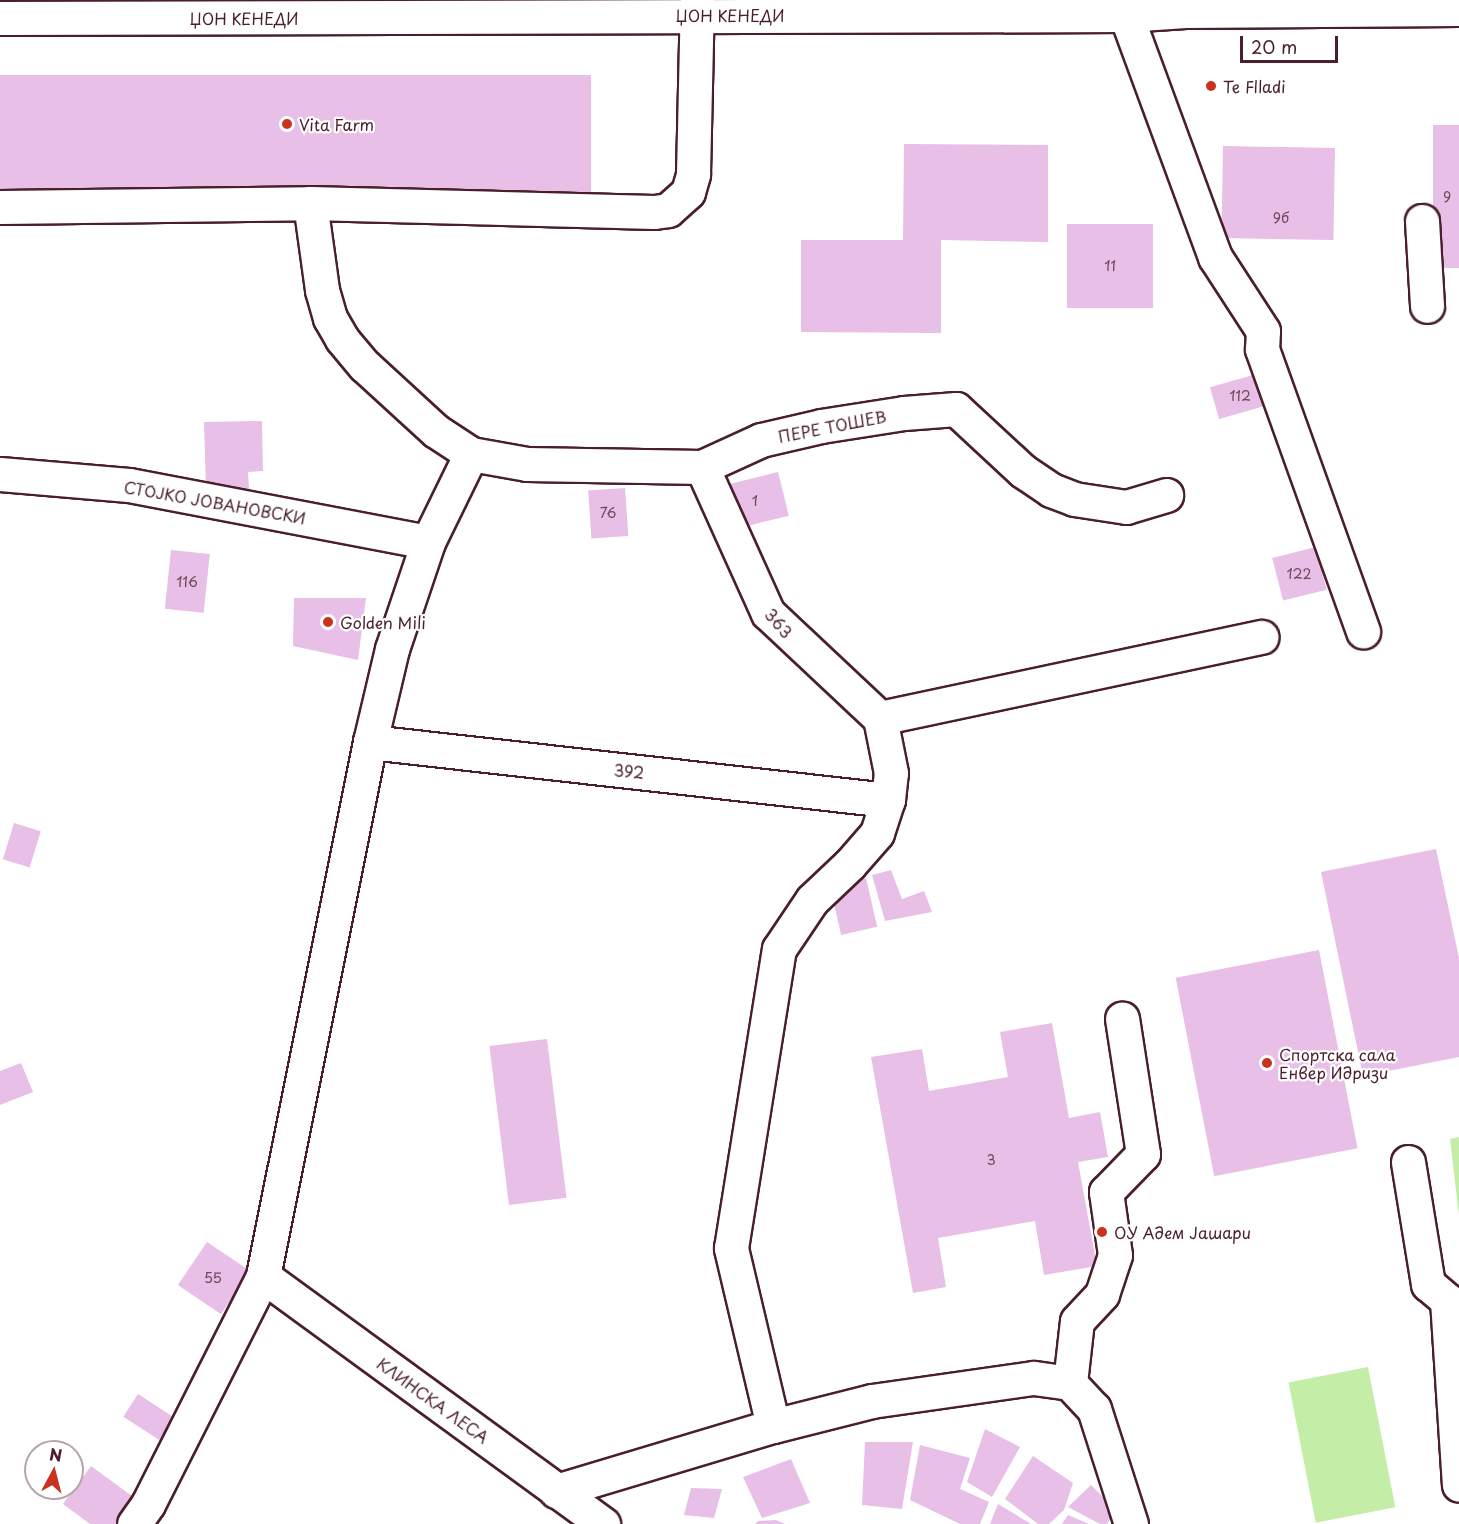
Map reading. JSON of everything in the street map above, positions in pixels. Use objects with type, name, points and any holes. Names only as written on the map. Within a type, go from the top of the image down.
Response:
[{"type":"street","name":"ЏОН КЕНЕДИ","points":[[0,18],[61,10],[697,7],[1126,15],[1185,11],[1459,9]]},
{"type":"street","points":[[0,207],[310,203],[654,212],[668,210],[688,192],[693,174],[697,7]]},
{"type":"street","points":[[1126,15],[1215,257],[1263,331],[1262,349],[1363,631]]},
{"type":"street","points":[[134,1524],[148,1504],[263,1276],[370,742],[392,649],[428,542],[471,454],[436,431],[365,366],[342,339],[330,318],[322,290],[310,203]]},
{"type":"street","points":[[1422,221],[1427,306]]},
{"type":"street","name":"ПЕРЕ ТОШЕВ","points":[[471,454],[527,464],[702,467],[761,440],[904,413],[956,409],[1023,471],[1051,490],[1074,499],[1126,507],[1166,495]]},
{"type":"street","name":"363","points":[[702,467],[768,613],[880,718]]},
{"type":"street","name":"СТОЈКО ЈОВАНОВСКИ","points":[[0,474],[129,485],[428,542]]},
{"type":"street","points":[[773,1426],[731,1248],[779,949],[812,900],[850,864],[877,833],[888,800],[890,765],[880,718],[1261,637]]},
{"type":"street","name":"392","points":[[370,742],[888,800]]},
{"type":"street","points":[[1070,1383],[1077,1321],[1102,1294],[1115,1255],[1106,1192],[1143,1154],[1122,1019]]},
{"type":"street","points":[[1408,1162],[1428,1284],[1447,1300],[1459,1485]]},
{"type":"street","name":"КЛИНСКА ЛЕСА","points":[[263,1276],[603,1524]]},
{"type":"street","points":[[556,1491],[773,1426],[872,1401],[1033,1378],[1070,1383],[1094,1409],[1131,1524]]},
{"type":"green space","points":[[1459,1137],[1459,1216],[1450,1139]]},
{"type":"green space","points":[[1368,1367],[1395,1507],[1316,1523],[1288,1382]]},
{"type":"building","points":[[0,75],[591,75],[591,199],[0,199]]},
{"type":"building","points":[[1433,125],[1459,125],[1459,268],[1433,268]]},
{"type":"building","points":[[904,144],[1048,145],[1048,242],[941,240],[941,333],[801,332],[801,240],[903,240]]},
{"type":"building","points":[[1223,146],[1335,148],[1333,240],[1221,238]]},
{"type":"building","points":[[1067,224],[1153,224],[1153,308],[1067,308]]},
{"type":"building","points":[[1260,373],[1269,405],[1219,419],[1210,387]]},
{"type":"building","points":[[262,421],[263,471],[248,472],[249,489],[206,489],[204,422]]},
{"type":"building","points":[[778,472],[789,516],[732,530],[721,486]]},
{"type":"building","points":[[625,488],[628,536],[591,538],[588,491]]},
{"type":"building","points":[[1316,547],[1327,590],[1283,601],[1272,558]]},
{"type":"building","points":[[171,550],[210,554],[204,613],[165,609]]},
{"type":"building","name":"Golden Mili","points":[[294,598],[366,598],[358,660],[293,646]]},
{"type":"building","points":[[14,823],[41,831],[30,868],[3,859]]},
{"type":"building","points":[[1436,849],[1459,958],[1459,1057],[1363,1076],[1321,872]]},
{"type":"building","points":[[891,870],[902,899],[924,891],[932,912],[885,921],[872,875]]},
{"type":"building","points":[[866,878],[877,927],[841,935],[830,886]]},
{"type":"building","name":"Спортска сала Енвер Идризи","points":[[1319,950],[1358,1148],[1214,1176],[1176,978]]},
{"type":"building","points":[[1052,1023],[1069,1118],[1100,1112],[1108,1157],[1078,1162],[1097,1266],[1044,1275],[1035,1221],[938,1238],[946,1287],[913,1293],[871,1057],[922,1049],[929,1091],[1008,1077],[1000,1032]]},
{"type":"building","points":[[547,1039],[566,1198],[509,1205],[489,1046]]},
{"type":"building","points":[[21,1063],[33,1092],[0,1105],[0,1071]]},
{"type":"building","points":[[207,1242],[250,1271],[221,1314],[178,1285]]},
{"type":"building","points":[[138,1394],[174,1417],[159,1440],[123,1417]]},
{"type":"building","points":[[985,1429],[1020,1447],[992,1497],[967,1482]]},
{"type":"building","points":[[865,1442],[913,1442],[902,1509],[862,1505]]},
{"type":"building","points":[[920,1445],[970,1458],[960,1489],[989,1502],[980,1524],[960,1524],[910,1500]]},
{"type":"building","points":[[1033,1456],[1073,1483],[1064,1510],[1049,1524],[1038,1524],[1005,1499]]},
{"type":"building","points":[[791,1459],[810,1503],[762,1518],[743,1477]]},
{"type":"building","points":[[91,1466],[136,1499],[117,1524],[90,1524],[63,1504],[66,1500],[84,1500],[84,1476]]},
{"type":"building","points":[[1091,1485],[1109,1503],[1106,1509],[1111,1518],[1107,1524],[1100,1524],[1068,1507]]},
{"type":"building","points":[[691,1488],[722,1489],[714,1518],[684,1515]]},
{"type":"building","points":[[998,1504],[1031,1524],[990,1524]]},
{"type":"building","points":[[1068,1515],[1089,1524],[1062,1524]]},
{"type":"building","points":[[776,1520],[785,1524],[755,1524],[758,1521]]},
{"type":"place","name":"Te Flladi","points":[[1211,86]]},
{"type":"place","name":"Vita Farm","points":[[287,124]]},
{"type":"place","name":"Golden Mili","points":[[328,622]]},
{"type":"place","name":"Спортска сала Енвер Идризи","points":[[1267,1063]]},
{"type":"place","name":"ОУ Адем Јашари","points":[[1102,1232]]}]
